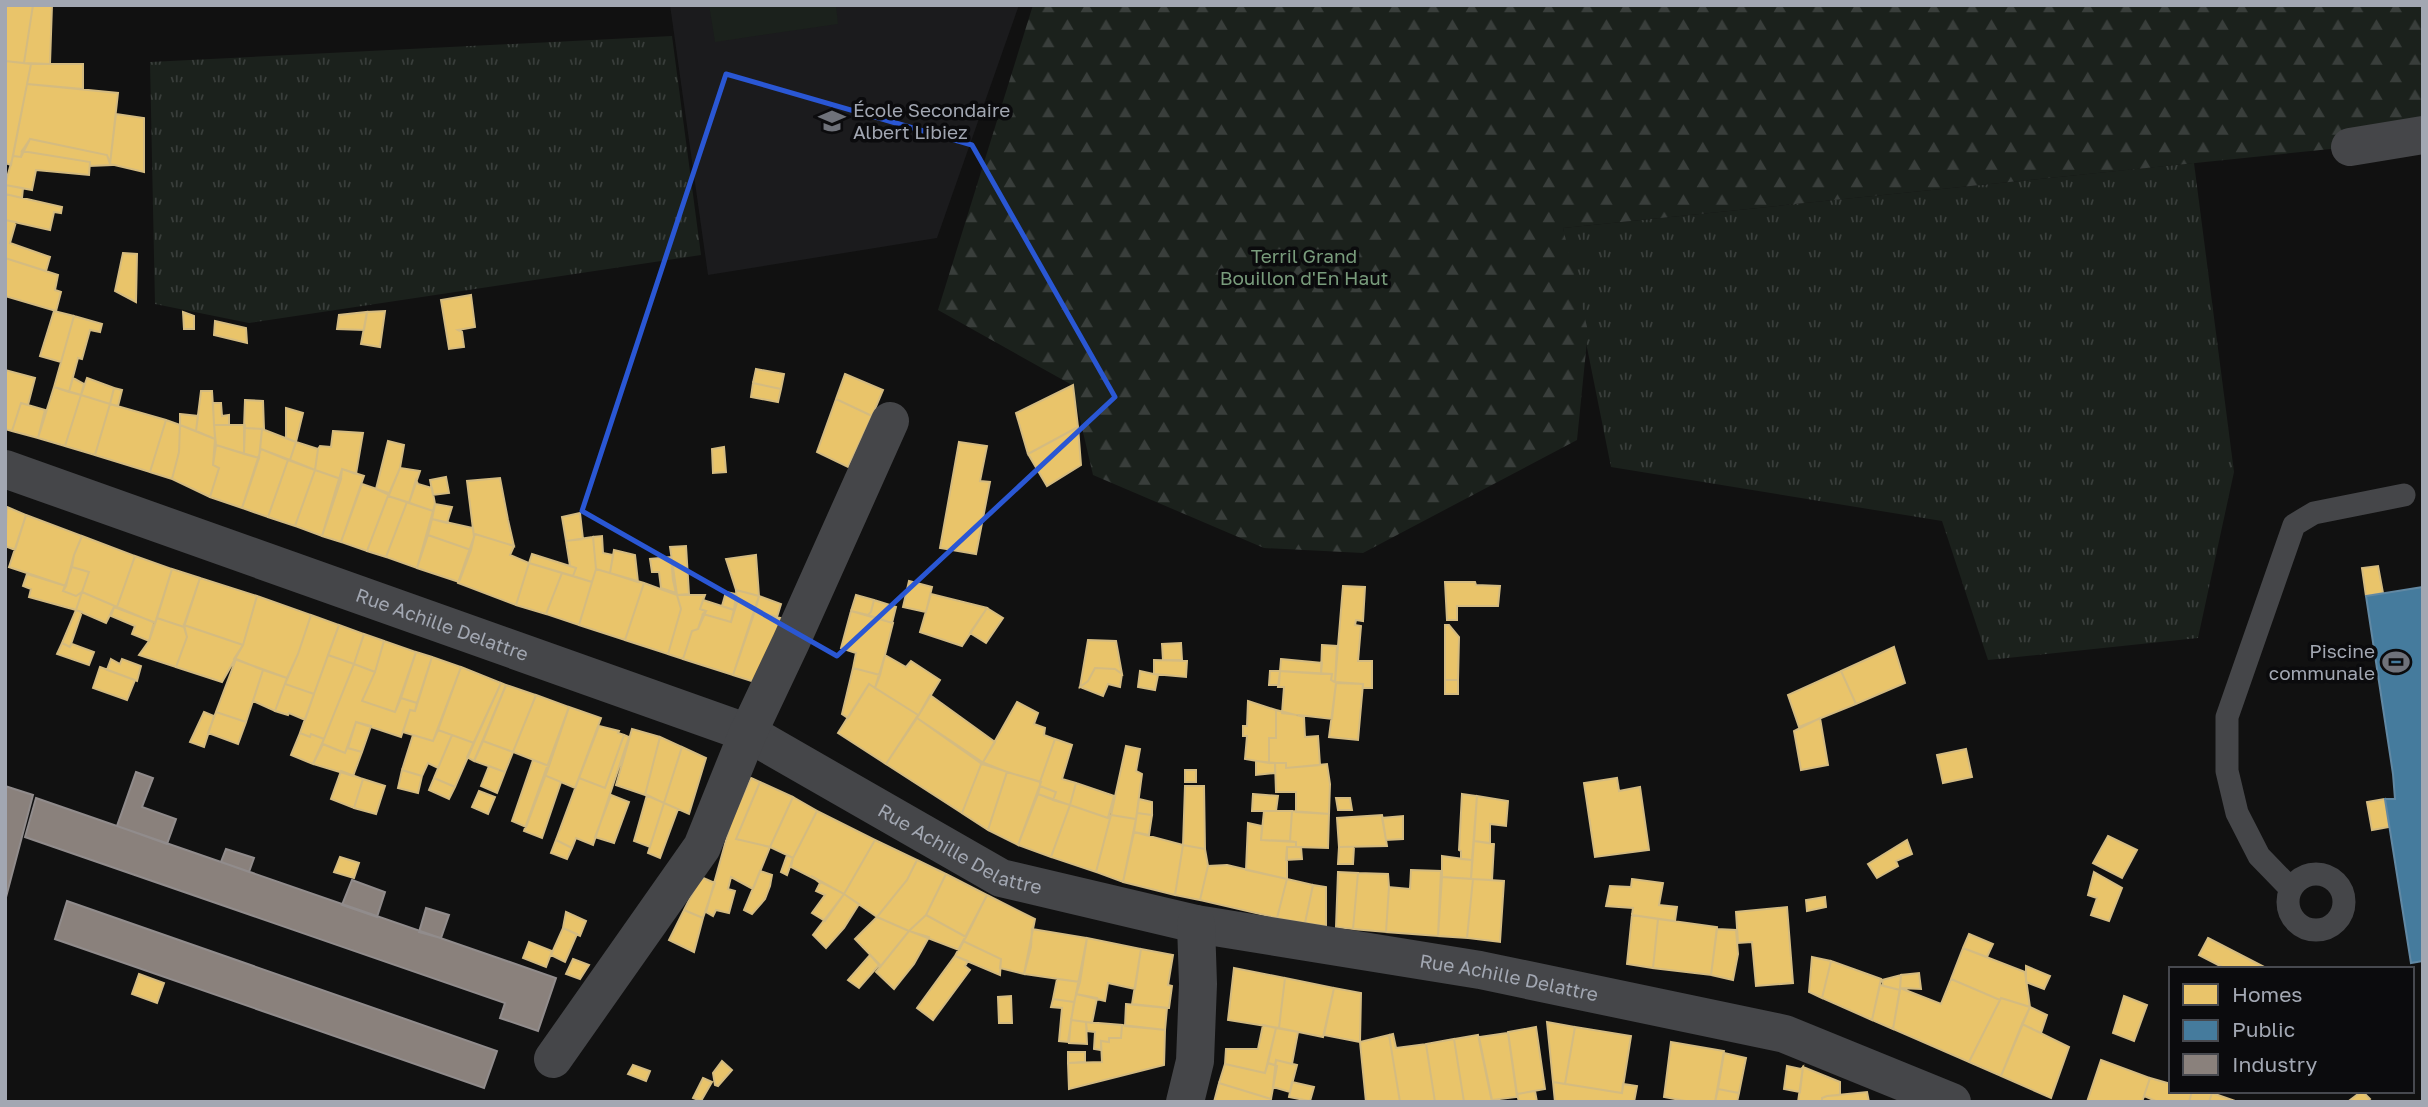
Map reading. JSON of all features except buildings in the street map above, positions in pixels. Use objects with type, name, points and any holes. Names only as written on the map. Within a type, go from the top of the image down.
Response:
[{"type":"street","points":[[2350,147],[2423,135]]},
{"type":"street","points":[[553,1059],[702,847],[748,733],[792,642],[890,421]]},
{"type":"street","name":"Rue Achille Delattre","points":[[5,469],[748,733],[1001,878],[1196,924],[1480,970],[1785,1034],[1952,1102]]},
{"type":"street","points":[[1185,1102],[1195,1061],[1198,984],[1196,924]]},
{"type":"lane","points":[[2291,889],[2259,856],[2237,813],[2227,771],[2227,717],[2294,524],[2314,513],[2404,495]]},
{"type":"highlighted area","points":[[726,74],[972,145],[1115,397],[837,656],[582,511]]},
{"type":"shaded area","name":"École Secondaire Albert Libiez","points":[[670,5],[1019,5],[937,238],[708,275]]},
{"type":"green space","points":[[709,5],[836,5],[838,24],[715,42]]},
{"type":"green space","name":"Terril Grand Bouillon d'En Haut","points":[[1033,5],[2423,5],[2423,135],[2350,147],[1563,228],[1588,331],[1577,440],[1363,553],[1264,548],[1093,475],[1072,385],[938,310]]},
{"type":"green space","points":[[672,36],[701,255],[249,323],[155,304],[150,62]]},
{"type":"green space","points":[[2194,163],[2234,472],[2198,638],[1988,660],[1942,521],[1611,467],[1563,228]]},
{"type":"place","name":"École Secondaire Albert Libiez","points":[[832,121]]},
{"type":"place","name":"Piscine communale","points":[[2396,662]]}]
